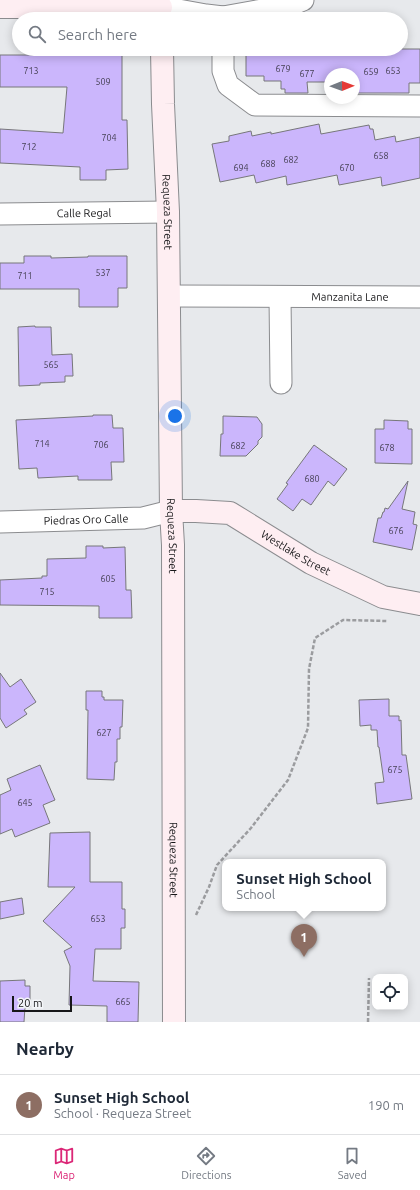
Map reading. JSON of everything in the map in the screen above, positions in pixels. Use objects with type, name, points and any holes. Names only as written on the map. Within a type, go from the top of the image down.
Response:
[{"type":"street","points":[[255,12],[291,5],[304,0]]},
{"type":"street","points":[[0,7],[161,9],[184,12]]},
{"type":"street","name":"Requeza Street","points":[[162,56],[168,212],[171,511],[173,545],[174,1022]]},
{"type":"street","points":[[223,56],[223,70],[228,85],[255,105],[420,106]]},
{"type":"street","name":"Calle Regal","points":[[0,214],[168,212]]},
{"type":"street","name":"Manzanita Lane","points":[[169,296],[420,297]]},
{"type":"street","points":[[280,297],[281,383]]},
{"type":"street","name":"Piedras Oro Calle","points":[[0,522],[143,518],[171,511]]},
{"type":"street","name":"Westlake Street","points":[[171,511],[230,513],[311,563],[383,596],[420,604]]},
{"type":"path","points":[[223,859],[251,828],[288,780],[308,728],[309,669],[315,638],[343,620],[389,621]]},
{"type":"path","points":[[195,921],[196,914],[209,887],[217,865],[222,860]]},
{"type":"path","points":[[368,1022],[370,978]]},
{"type":"building","points":[[408,49],[420,49],[420,83],[409,83],[409,93],[360,93],[360,68],[324,68],[324,82],[307,82],[308,93],[285,93],[285,89],[281,89],[281,81],[264,81],[264,76],[246,76],[246,56],[408,56]]},
{"type":"building","points":[[0,55],[122,56],[122,120],[127,120],[128,169],[106,170],[106,180],[80,180],[80,167],[0,163],[0,129],[63,133],[67,87],[0,87]]},
{"type":"building","points":[[319,124],[321,134],[369,125],[370,129],[373,129],[375,140],[395,136],[396,142],[420,137],[420,178],[382,186],[381,177],[339,185],[337,175],[287,185],[286,176],[256,183],[254,175],[220,182],[212,144],[229,141],[229,136],[251,131],[252,136],[271,132],[271,134]]},
{"type":"building","points":[[24,256],[51,256],[51,258],[127,256],[127,288],[118,288],[118,307],[79,307],[79,289],[0,289],[0,263],[24,263]]},
{"type":"building","points":[[18,327],[51,327],[52,355],[72,354],[73,376],[65,376],[65,382],[19,386]]},
{"type":"building","points":[[112,415],[113,428],[123,428],[124,462],[111,462],[112,480],[78,480],[78,476],[38,478],[37,468],[19,469],[16,420]]},
{"type":"building","points":[[223,416],[257,417],[262,424],[262,437],[258,441],[258,444],[246,456],[220,456],[221,434],[223,434]]},
{"type":"building","points":[[384,420],[408,421],[408,429],[412,429],[412,464],[375,463],[375,429],[384,429]]},
{"type":"building","points":[[314,445],[347,469],[334,486],[328,481],[311,505],[302,499],[293,511],[277,499],[288,484],[286,483]]},
{"type":"building","points":[[408,481],[402,509],[415,512],[413,524],[417,525],[412,550],[373,542],[378,518],[381,518],[385,508],[388,509]]},
{"type":"building","points":[[86,546],[103,546],[103,548],[125,547],[126,590],[131,590],[132,618],[99,618],[99,606],[0,605],[0,580],[42,578],[42,576],[47,576],[47,559],[86,558]]},
{"type":"building","points":[[0,673],[10,687],[21,679],[36,702],[24,710],[27,714],[6,728],[0,718]]},
{"type":"building","points":[[86,691],[102,691],[102,697],[104,697],[104,700],[123,700],[122,727],[120,727],[120,739],[117,739],[117,762],[115,762],[114,780],[87,779],[88,710],[86,710]]},
{"type":"building","points":[[389,699],[389,716],[399,716],[399,721],[401,720],[402,755],[406,755],[412,799],[377,804],[375,783],[384,782],[378,747],[377,730],[371,730],[371,725],[360,726],[359,700]]},
{"type":"building","points":[[40,765],[55,800],[43,805],[50,823],[15,837],[12,829],[0,834],[0,795],[11,790],[7,779]]},
{"type":"building","points":[[90,832],[90,882],[122,882],[122,909],[125,909],[125,928],[121,928],[121,949],[95,949],[93,981],[139,982],[138,1022],[107,1022],[107,1006],[69,1005],[70,966],[64,951],[72,947],[43,921],[75,887],[48,887],[50,833]]},
{"type":"building","points":[[22,898],[24,914],[0,919],[0,902]]},
{"type":"building","points":[[25,980],[25,986],[30,986],[30,1007],[25,1007],[24,1022],[0,1022],[0,981]]},
{"type":"place","name":"Sunset High School","points":[[304,957]]}]
